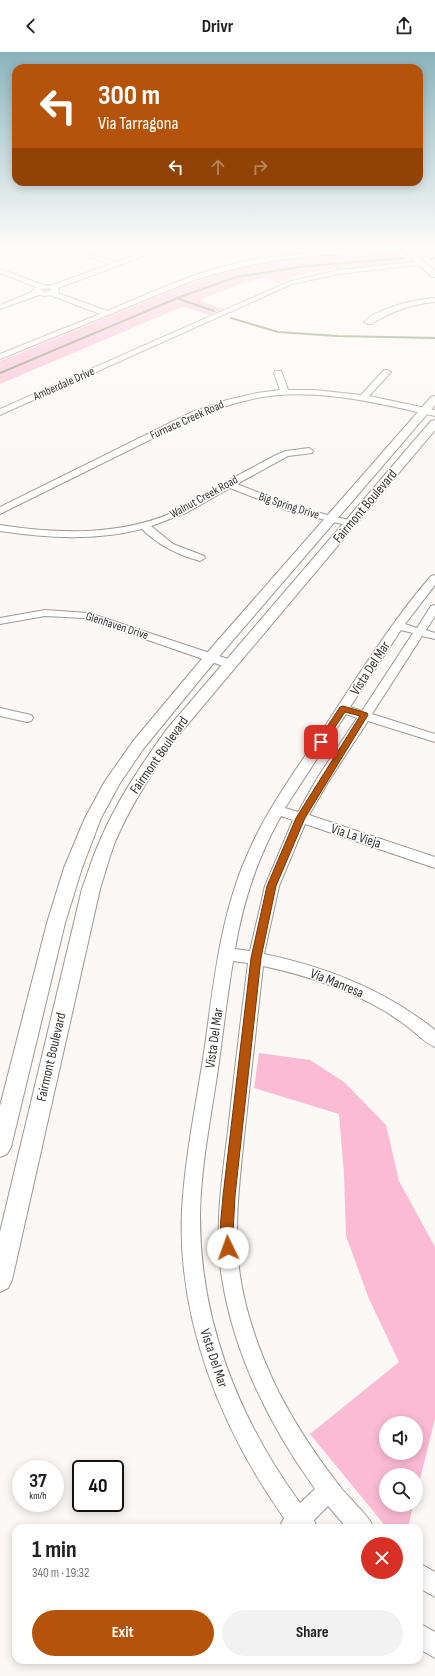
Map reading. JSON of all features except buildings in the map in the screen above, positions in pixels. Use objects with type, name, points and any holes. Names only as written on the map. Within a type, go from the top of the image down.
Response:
[{"type":"main road","name":"Fairmont Boulevard","points":[[0,1280],[91,889],[109,837],[143,772],[172,733],[221,660],[331,519],[430,412],[435,399]]},
{"type":"main road","name":"Fairmont Boulevard","points":[[0,1147],[56,923],[74,868],[93,818],[113,781],[139,744],[221,660],[350,523],[435,423]]},
{"type":"street","points":[[0,357],[84,323]]},
{"type":"street","name":"Amberdale Drive","points":[[0,412],[201,323]]},
{"type":"street","points":[[364,397],[387,372]]},
{"type":"street","points":[[278,373],[284,391]]},
{"type":"street","name":"Furnace Creek Road","points":[[0,511],[207,409],[243,397],[284,391],[336,393],[364,397],[430,412]]},
{"type":"street","name":"Walnut Creek Road","points":[[0,528],[20,531],[75,534],[116,530],[144,525],[174,516],[279,457],[296,452],[309,451]]},
{"type":"street","name":"Big Spring Drive","points":[[229,484],[292,509],[350,523]]},
{"type":"street","points":[[144,525],[166,546],[200,558]]},
{"type":"street","name":"Vista Del Mar","points":[[297,1524],[271,1480],[232,1408],[218,1375],[204,1329],[194,1281],[191,1246],[191,1211],[195,1172],[220,996],[238,902],[257,848],[277,810],[343,709],[416,599],[435,578]]},
{"type":"street","name":"Vista Del Mar","points":[[359,1524],[328,1491],[299,1448],[278,1411],[255,1364],[240,1319],[231,1277],[227,1234],[229,1196],[256,958],[272,886],[300,818],[364,715],[427,634],[435,608]]},
{"type":"street","name":"Glenhaven Drive","points":[[0,621],[45,613],[85,615],[221,660]]},
{"type":"street","points":[[398,626],[427,634]]},
{"type":"street","points":[[343,709],[435,738]]},
{"type":"street","points":[[0,712],[27,718]]},
{"type":"street","name":"Via La Vieja","points":[[277,810],[435,863]]},
{"type":"street","name":"Via Manresa","points":[[228,954],[256,958],[303,969],[366,994],[409,1020],[435,1040]]},
{"type":"street","points":[[299,1524],[328,1491]]},
{"type":"street","points":[[423,1577],[435,1586]]},
{"type":"street","points":[[423,1638],[435,1646]]},
{"type":"shaded area","points":[[94,323],[144,323],[0,384],[0,361]]},
{"type":"shaded area","points":[[259,1053],[310,1060],[344,1082],[386,1125],[399,1181],[435,1247],[435,1419],[423,1468],[379,1468],[379,1512],[411,1512],[409,1524],[384,1524],[310,1434],[399,1362],[369,1299],[346,1236],[344,1174],[339,1114],[254,1088]]},
{"type":"waterway","points":[[0,373],[119,323]]},
{"type":"waterway","points":[[247,323],[278,332],[337,336],[435,338]]},
{"type":"route","points":[[228,1248],[227,1234],[229,1196],[256,958],[272,886],[280,863],[300,818],[364,715],[343,709],[321,742]]}]
